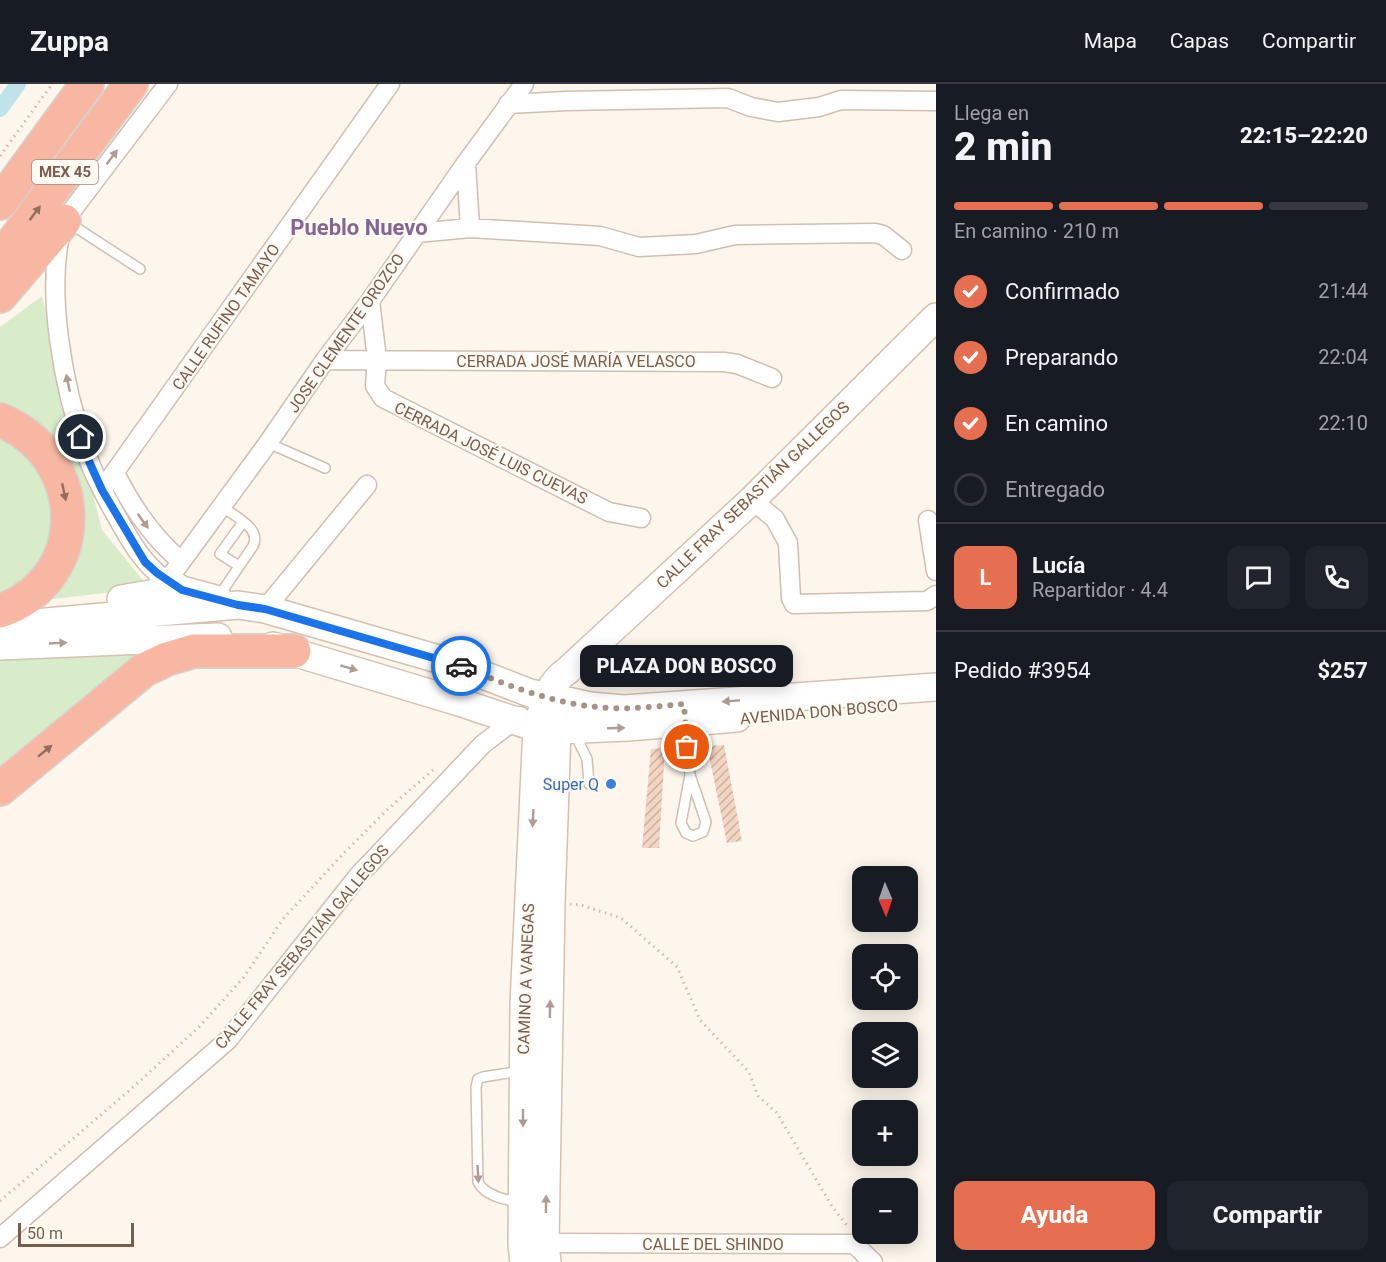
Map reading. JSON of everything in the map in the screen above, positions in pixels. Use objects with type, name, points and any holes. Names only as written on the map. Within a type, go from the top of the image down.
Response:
[{"type":"highway","name":"MEX 45","points":[[2,198],[87,84]]},
{"type":"highway","name":"MEX 45","points":[[0,260],[131,84]]},
{"type":"highway","points":[[0,296],[64,220]]},
{"type":"highway","points":[[0,420],[31,438],[53,463],[61,477],[68,508],[61,554],[46,581],[16,605],[0,611]]},
{"type":"highway","points":[[0,789],[144,670],[194,651],[294,651]]},
{"type":"main road","name":"CALLE FRAY SEBASTIÁN GALLEGOS","points":[[555,700],[558,677],[752,500],[936,317]]},
{"type":"main road","points":[[35,623],[78,605],[156,594],[174,571],[182,590],[227,602]]},
{"type":"main road","points":[[0,623],[35,623],[227,602]]},
{"type":"main road","name":"AVENIDA DON BOSCO","points":[[227,602],[265,609],[452,663],[555,700],[609,708],[686,733],[936,687]]},
{"type":"main road","points":[[0,646],[206,636],[252,640],[545,727]]},
{"type":"main road","points":[[459,702],[476,701],[483,696],[488,689],[487,683],[480,674]]},
{"type":"main road","name":"CAMINO A VANEGAS","points":[[524,1262],[522,1203],[524,1004],[545,727],[555,700]]},
{"type":"main road","name":"AVENIDA DON BOSCO","points":[[545,727],[686,733],[843,709],[936,703]]},
{"type":"main road","name":"CAMINO A VANEGAS","points":[[545,727],[551,903],[546,1252]]},
{"type":"street","points":[[168,84],[64,220],[56,263],[56,300],[63,360],[75,417],[87,457],[102,490],[145,562],[174,571]]},
{"type":"street","name":"CALLE RUFINO TAMAYO","points":[[102,490],[390,84]]},
{"type":"street","name":"JOSE CLEMENTE OROZCO","points":[[174,571],[524,84]]},
{"type":"street","points":[[508,104],[566,92],[728,98],[752,107],[777,112],[819,107],[842,100],[936,101]]},
{"type":"street","points":[[466,163],[470,228]]},
{"type":"street","points":[[417,233],[470,228],[600,236],[639,247],[696,244],[735,235],[875,233],[883,235],[902,250]]},
{"type":"street","points":[[370,301],[377,359]]},
{"type":"street","name":"CERRADA JOSÉ LUIS CUEVAS","points":[[377,359],[375,386],[377,392],[390,404],[609,512],[640,518]]},
{"type":"street","name":"CERRADA JOSÉ MARÍA VELASCO","points":[[325,360],[724,362],[737,364],[772,378]]},
{"type":"street","points":[[115,474],[128,499],[152,533],[174,571]]},
{"type":"street","points":[[265,609],[367,486]]},
{"type":"street","points":[[752,500],[775,519],[788,543],[791,598],[794,604],[927,601],[936,595]]},
{"type":"street","points":[[928,520],[936,571]]},
{"type":"street","name":"CALLE FRAY SEBASTIÁN GALLEGOS","points":[[0,1238],[228,1040],[358,876],[483,744],[545,727]]},
{"type":"street","points":[[854,1244],[873,1262]]},
{"type":"street","name":"CALLE DEL SHINDO","points":[[546,1252],[854,1244]]},
{"type":"lane","points":[[64,220],[140,269]]},
{"type":"lane","points":[[268,443],[325,468]]},
{"type":"lane","points":[[221,506],[254,530],[256,537],[253,546],[239,566],[227,602]]},
{"type":"lane","points":[[239,566],[220,554],[243,522]]},
{"type":"lane","points":[[545,727],[587,759],[589,784]]},
{"type":"lane","points":[[686,733],[690,775],[706,822],[703,832],[693,836],[686,833],[681,824],[690,775]]},
{"type":"lane","points":[[522,1203],[501,1199],[479,1186],[476,1087],[478,1079],[483,1077],[523,1071]]},
{"type":"path","points":[[0,156],[52,84]]},
{"type":"path","points":[[0,1201],[130,1090],[199,1027],[244,977],[283,919],[389,808],[433,770]]},
{"type":"path","points":[[551,903],[581,905],[621,918],[677,967],[700,1020],[749,1072],[758,1096],[777,1113],[832,1209],[849,1228],[852,1238]]},
{"type":"green space","points":[[42,296],[102,530],[149,588],[0,605],[0,327]]},
{"type":"green space","points":[[161,649],[0,781],[0,652]]},
{"type":"building","points":[[724,745],[742,841],[727,843],[707,746]]},
{"type":"building","points":[[665,748],[659,848],[642,848],[651,749]]},
{"type":"waterway","points":[[0,109],[18,84]]},
{"type":"way so far","points":[[461,666],[547,699],[624,709],[684,704],[687,747]]},
{"type":"place","name":"PLAZA DON BOSCO","points":[[687,747]]},
{"type":"place","name":"Super Q","points":[[611,784]]},
{"type":"district","name":"Pueblo Nuevo","points":[[359,227]]},
{"type":"route","points":[[81,437],[102,490],[128,537],[145,562],[182,590],[238,605],[265,609],[461,666]]}]
